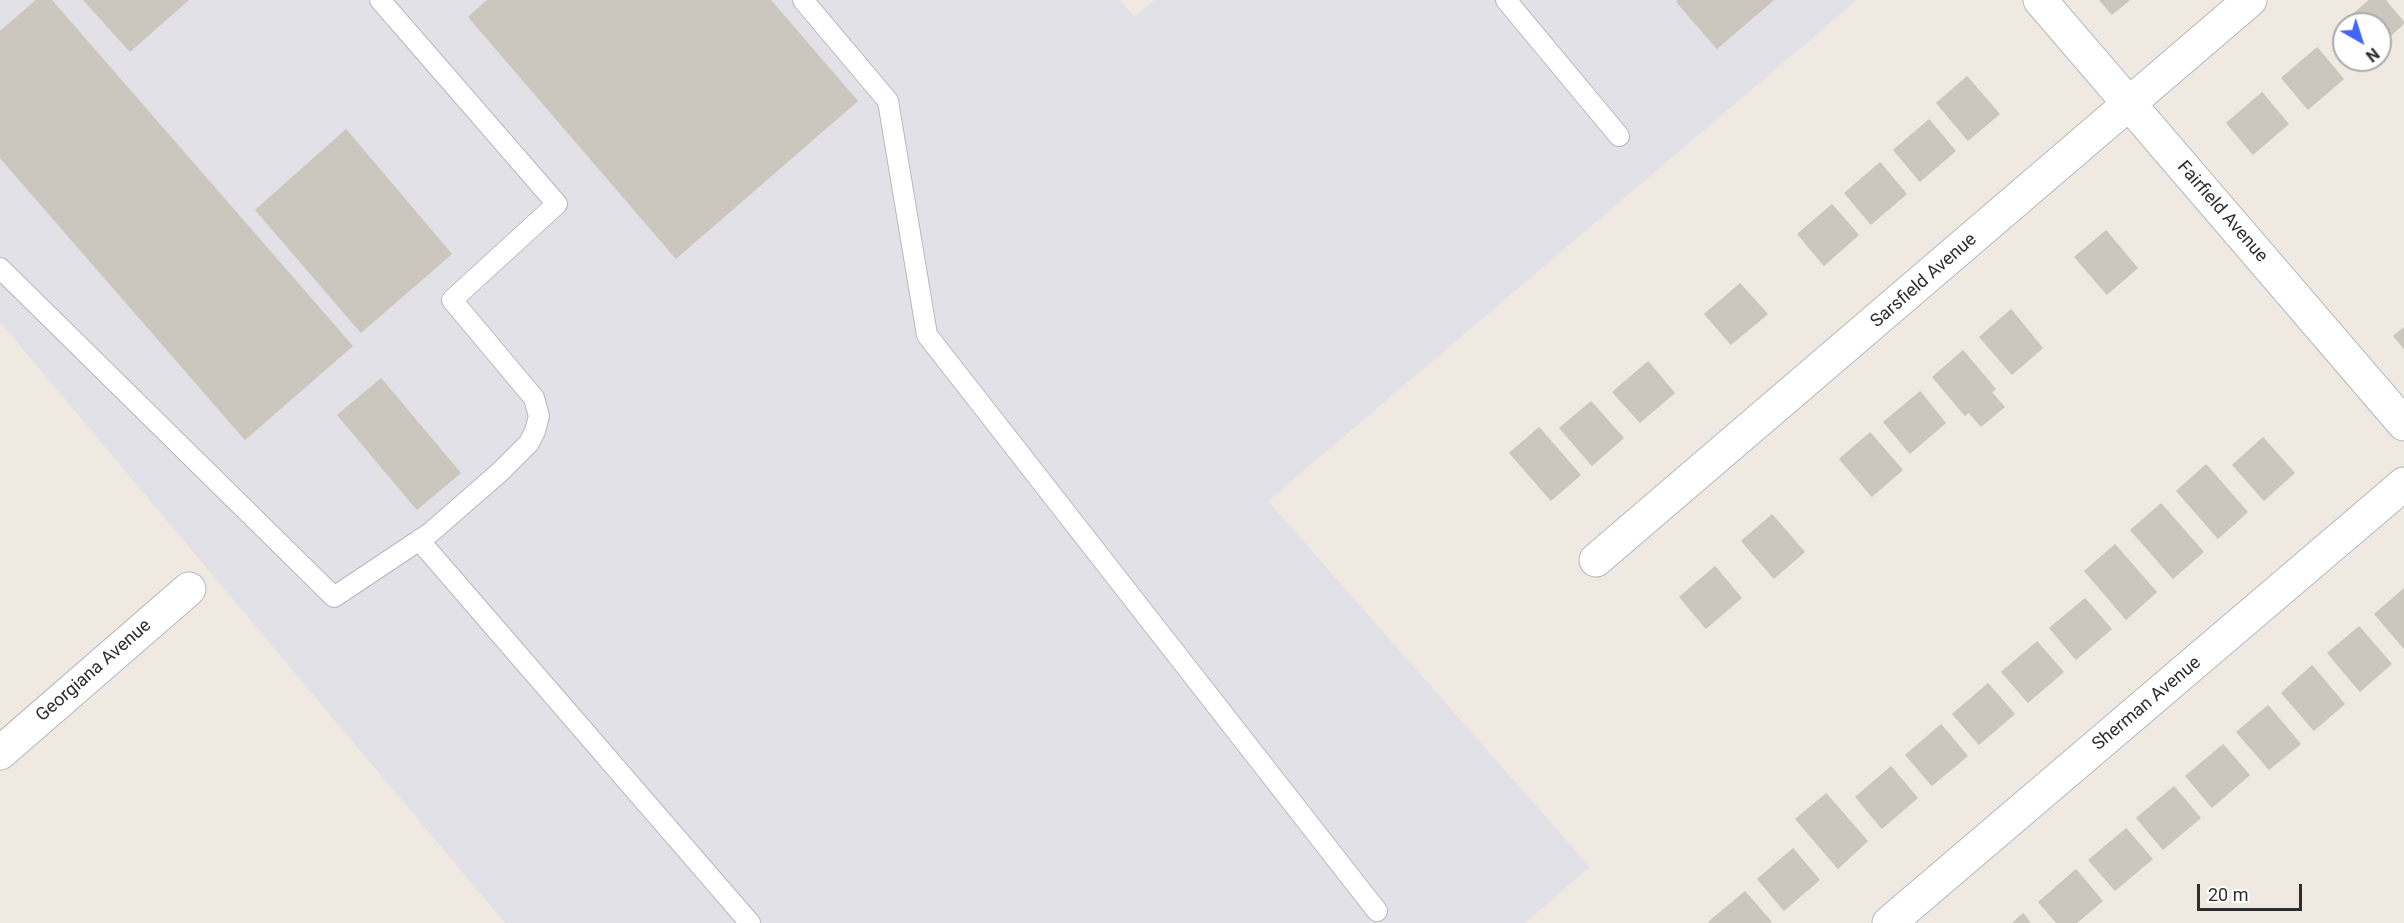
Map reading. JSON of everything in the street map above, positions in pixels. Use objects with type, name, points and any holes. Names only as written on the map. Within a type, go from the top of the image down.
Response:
[{"type":"street","name":"Fairfield Avenue","points":[[2040,0],[2404,424]]},
{"type":"street","name":"Sarsfield Avenue","points":[[1596,560],[2250,0]]},
{"type":"street","name":"Sherman Avenue","points":[[1889,923],[2404,484]]},
{"type":"street","name":"Georgiana Avenue","points":[[0,753],[189,589]]},
{"type":"lane","points":[[0,268],[334,597],[419,540],[500,472],[529,443],[536,431],[539,416],[534,398],[452,300],[557,204],[380,0]]},
{"type":"lane","points":[[803,0],[888,100],[927,335],[1377,911]]},
{"type":"lane","points":[[1506,0],[1619,136]]},
{"type":"lane","points":[[419,540],[750,923]]},
{"type":"shaded area","points":[[0,0],[1120,0],[1134,17],[1154,0],[1857,0],[1268,501],[1590,867],[1525,923],[505,923],[0,322]]},
{"type":"building","points":[[37,0],[51,0],[352,346],[245,439],[0,157],[0,32]]},
{"type":"building","points":[[84,0],[188,0],[130,51]]},
{"type":"building","points":[[488,0],[770,0],[857,101],[676,258],[469,17]]},
{"type":"building","points":[[1679,0],[1773,0],[1717,48],[1677,2]]},
{"type":"building","points":[[2100,0],[2129,0],[2112,14]]},
{"type":"building","points":[[2370,0],[2385,0],[2404,23],[2392,34],[2392,12],[2356,12]]},
{"type":"building","points":[[2317,48],[2332,66],[2332,72],[2337,72],[2343,79],[2308,109],[2282,78]]},
{"type":"building","points":[[1967,77],[1999,114],[1968,140],[1937,103]]},
{"type":"building","points":[[2262,93],[2288,124],[2253,154],[2227,123]]},
{"type":"building","points":[[1929,120],[1955,151],[1920,181],[1894,150]]},
{"type":"building","points":[[346,130],[451,254],[361,332],[256,210]]},
{"type":"building","points":[[1880,163],[1906,194],[1871,224],[1845,193]]},
{"type":"building","points":[[1832,205],[1858,235],[1824,265],[1798,234]]},
{"type":"building","points":[[2106,231],[2137,268],[2107,294],[2075,257]]},
{"type":"building","points":[[1740,284],[1767,314],[1731,344],[1705,314]]},
{"type":"building","points":[[2011,310],[2042,348],[2012,374],[1980,337]]},
{"type":"building","points":[[2404,328],[2404,348],[2394,336]]},
{"type":"building","points":[[1963,351],[1995,389],[1991,392],[2004,407],[1981,426],[1969,412],[1965,415],[1933,377]]},
{"type":"building","points":[[1648,362],[1674,393],[1640,422],[1613,392]]},
{"type":"building","points":[[381,379],[460,473],[417,509],[338,415]]},
{"type":"building","points":[[1920,392],[1945,423],[1910,453],[1884,422]]},
{"type":"building","points":[[1591,402],[1623,438],[1592,465],[1560,428]]},
{"type":"building","points":[[1539,428],[1580,475],[1551,500],[1510,453]]},
{"type":"building","points":[[1870,433],[1902,470],[1872,496],[1840,459]]},
{"type":"building","points":[[2263,438],[2294,473],[2264,500],[2233,465]]},
{"type":"building","points":[[2206,465],[2247,512],[2218,538],[2177,491]]},
{"type":"building","points":[[2161,504],[2203,552],[2173,578],[2131,530]]},
{"type":"building","points":[[1772,515],[1804,552],[1774,578],[1742,541]]},
{"type":"building","points":[[2115,545],[2156,592],[2126,619],[2085,571]]},
{"type":"building","points":[[1715,567],[1741,598],[1706,628],[1680,597]]},
{"type":"building","points":[[2404,589],[2404,648],[2375,614]]},
{"type":"building","points":[[2085,599],[2111,629],[2076,659],[2050,628]]},
{"type":"building","points":[[2359,627],[2391,664],[2360,691],[2328,653]]},
{"type":"building","points":[[2037,642],[2063,672],[2028,702],[2002,672]]},
{"type":"building","points":[[2312,666],[2344,704],[2314,730],[2282,693]]},
{"type":"building","points":[[1988,684],[2014,714],[1979,744],[1953,714]]},
{"type":"building","points":[[2268,706],[2300,744],[2269,769],[2237,732]]},
{"type":"building","points":[[1941,725],[1967,756],[1932,785],[1906,755]]},
{"type":"building","points":[[2223,745],[2249,775],[2212,807],[2186,776]]},
{"type":"building","points":[[1891,767],[1917,798],[1882,828],[1856,797]]},
{"type":"building","points":[[2174,787],[2200,818],[2163,849],[2137,818]]},
{"type":"building","points":[[1826,794],[1867,841],[1838,868],[1796,819]]},
{"type":"building","points":[[2126,829],[2152,859],[2115,890],[2089,860]]},
{"type":"building","points":[[1793,849],[1819,880],[1784,910],[1758,879]]},
{"type":"building","points":[[2076,870],[2102,901],[2076,923],[2057,923],[2039,902]]},
{"type":"building","points":[[1745,892],[1771,922],[1709,922]]},
{"type":"building","points":[[2023,914],[2030,923],[2013,923]]}]
